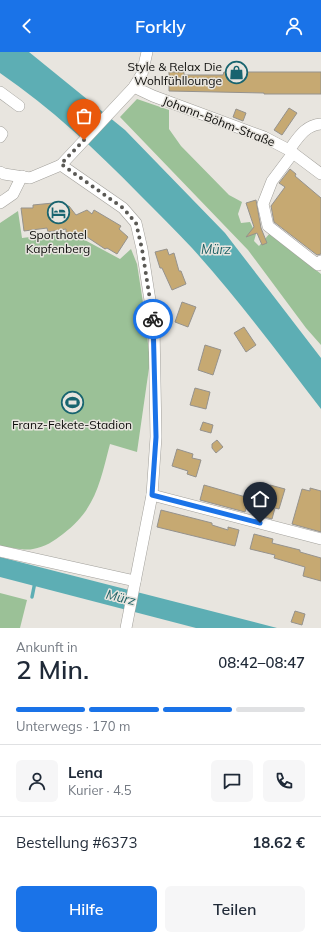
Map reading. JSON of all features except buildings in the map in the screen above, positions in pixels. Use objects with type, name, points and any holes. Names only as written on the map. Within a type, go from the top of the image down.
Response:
[{"type":"street","points":[[0,172],[30,178],[61,164],[134,86],[142,74],[147,52]]},
{"type":"street","name":"Johann-Böhm-Straße","points":[[134,86],[154,96],[264,137],[291,151],[321,174]]},
{"type":"street","points":[[0,92],[19,106]]},
{"type":"street","points":[[321,124],[311,126],[304,130],[272,181],[263,204],[268,226],[318,265],[321,261]]},
{"type":"street","points":[[0,132],[2,134],[0,137]]},
{"type":"street","points":[[61,164],[123,208],[136,223],[142,249],[154,326],[156,437],[152,495],[126,628]]},
{"type":"street","points":[[0,203],[13,194],[22,176]]},
{"type":"street","points":[[152,495],[321,539]]},
{"type":"street","points":[[0,551],[135,581]]},
{"type":"green space","points":[[137,99],[169,110],[169,129],[181,146],[229,195],[242,202],[238,214],[241,223],[250,222],[256,234],[254,241],[259,246],[270,233],[321,274],[321,345],[306,328],[248,250],[120,117]]},
{"type":"green space","name":"Franz-Fekete-Stadion","points":[[18,211],[22,238],[63,233],[81,238],[120,259],[131,249],[137,264],[150,361],[137,452],[110,444],[95,494],[83,515],[74,525],[53,541],[41,547],[29,549],[0,546],[0,223]]},
{"type":"green space","points":[[0,593],[27,600],[20,628],[0,628]]},
{"type":"water","name":"Mürz","points":[[0,52],[29,52],[125,130],[225,233],[321,358],[321,409],[242,307],[186,241],[90,146],[37,100],[0,73]]},
{"type":"water","name":"Mürz","points":[[0,557],[277,628],[196,628],[0,577]]},
{"type":"waterway","points":[[32,597],[35,582]]},
{"type":"way so far","points":[[84,140],[61,164],[123,208],[136,223],[142,249],[153,319]]},
{"type":"place","name":"Style & Relax Die Wohlfühllounge","points":[[237,73]]},
{"type":"place","name":"Sporthotel Kapfenberg","points":[[58,213]]},
{"type":"place","name":"Franz-Fekete-Stadion","points":[[72,403]]},
{"type":"route","points":[[153,319],[156,437],[152,495],[260,523]]}]
